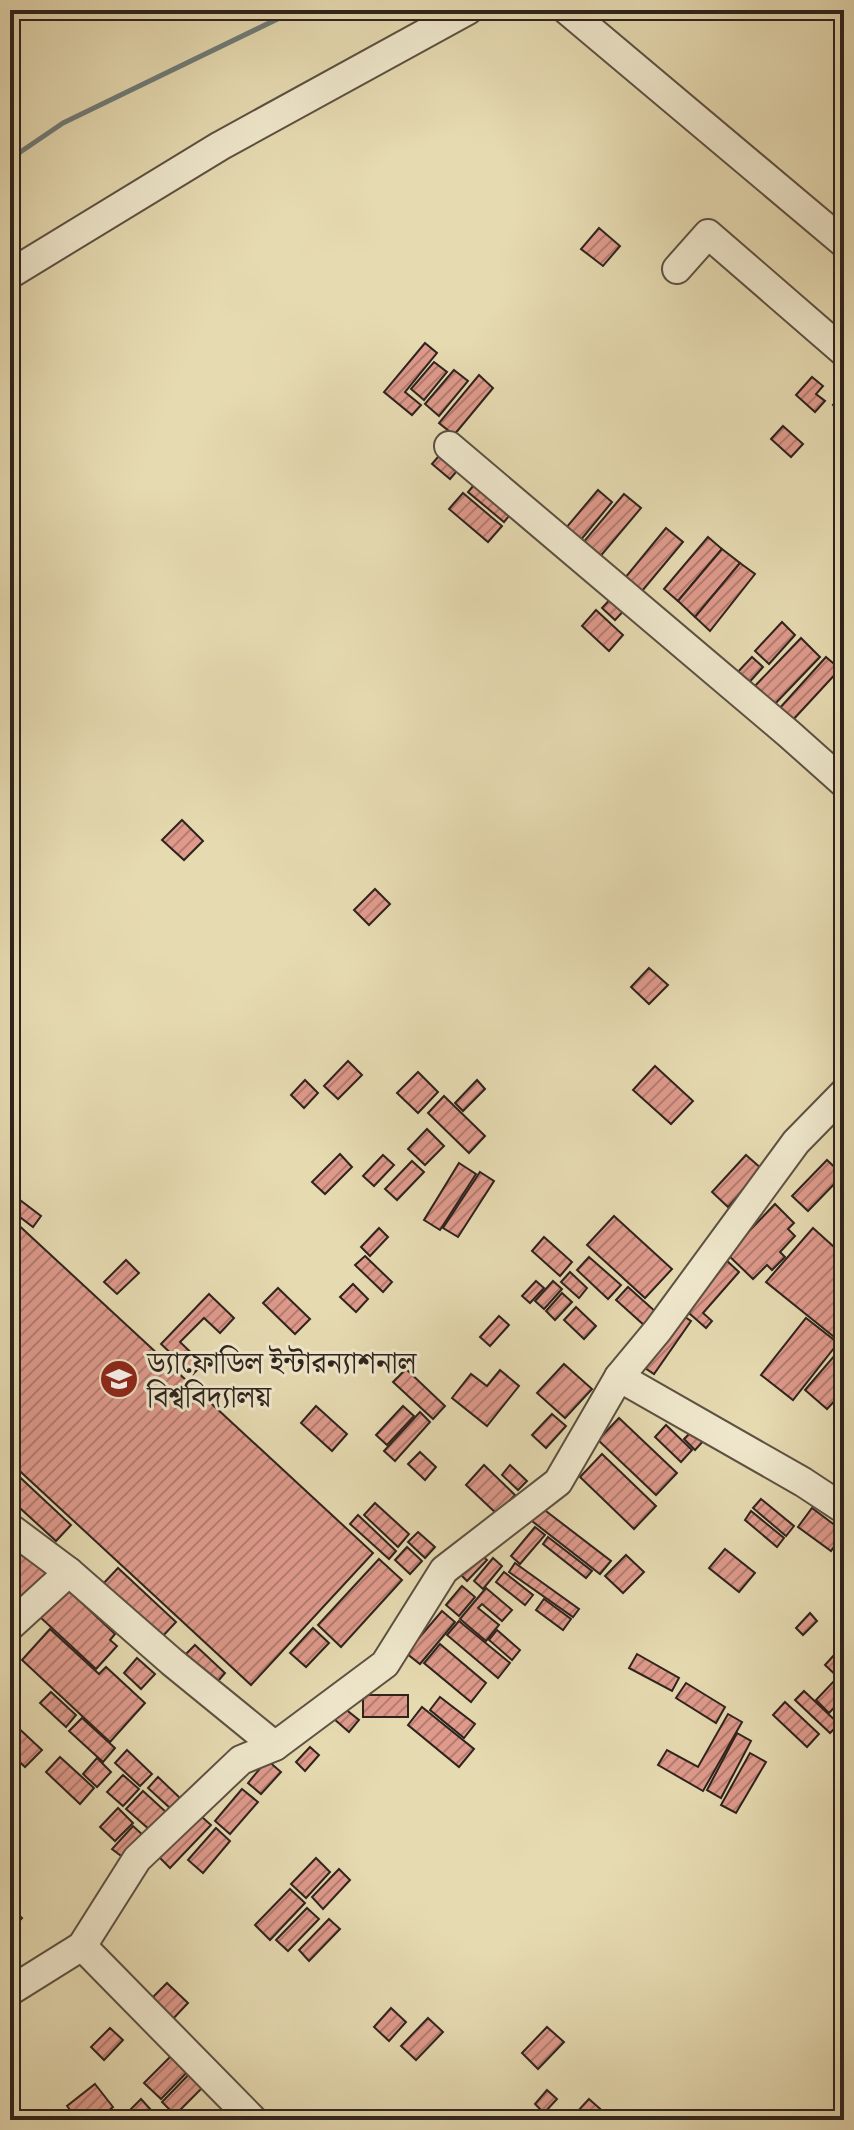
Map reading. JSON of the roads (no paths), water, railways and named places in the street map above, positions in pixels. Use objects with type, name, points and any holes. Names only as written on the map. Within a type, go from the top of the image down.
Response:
[{"type":"street","points":[[10,274],[220,146],[468,10]]},
{"type":"street","points":[[567,10],[844,243]]},
{"type":"street","points":[[677,269],[708,234],[844,352]]},
{"type":"street","points":[[449,446],[844,783]]},
{"type":"street","points":[[10,1991],[82,1946],[137,1859],[241,1760],[275,1746],[385,1664],[444,1570],[558,1482],[619,1377],[658,1330],[796,1142],[844,1093]]},
{"type":"street","points":[[619,1377],[803,1482],[844,1509]]},
{"type":"street","points":[[10,1528],[69,1572],[275,1746]]},
{"type":"street","points":[[10,1626],[69,1572]]},
{"type":"street","points":[[82,1946],[253,2120]]},
{"type":"waterway","points":[[10,159],[63,123],[296,10]]},
{"type":"place","name":"ড্যাফোডিল ইন্টারন্যাশনাল বিশ্ববিদ্যালয়","points":[[119,1379]]}]
